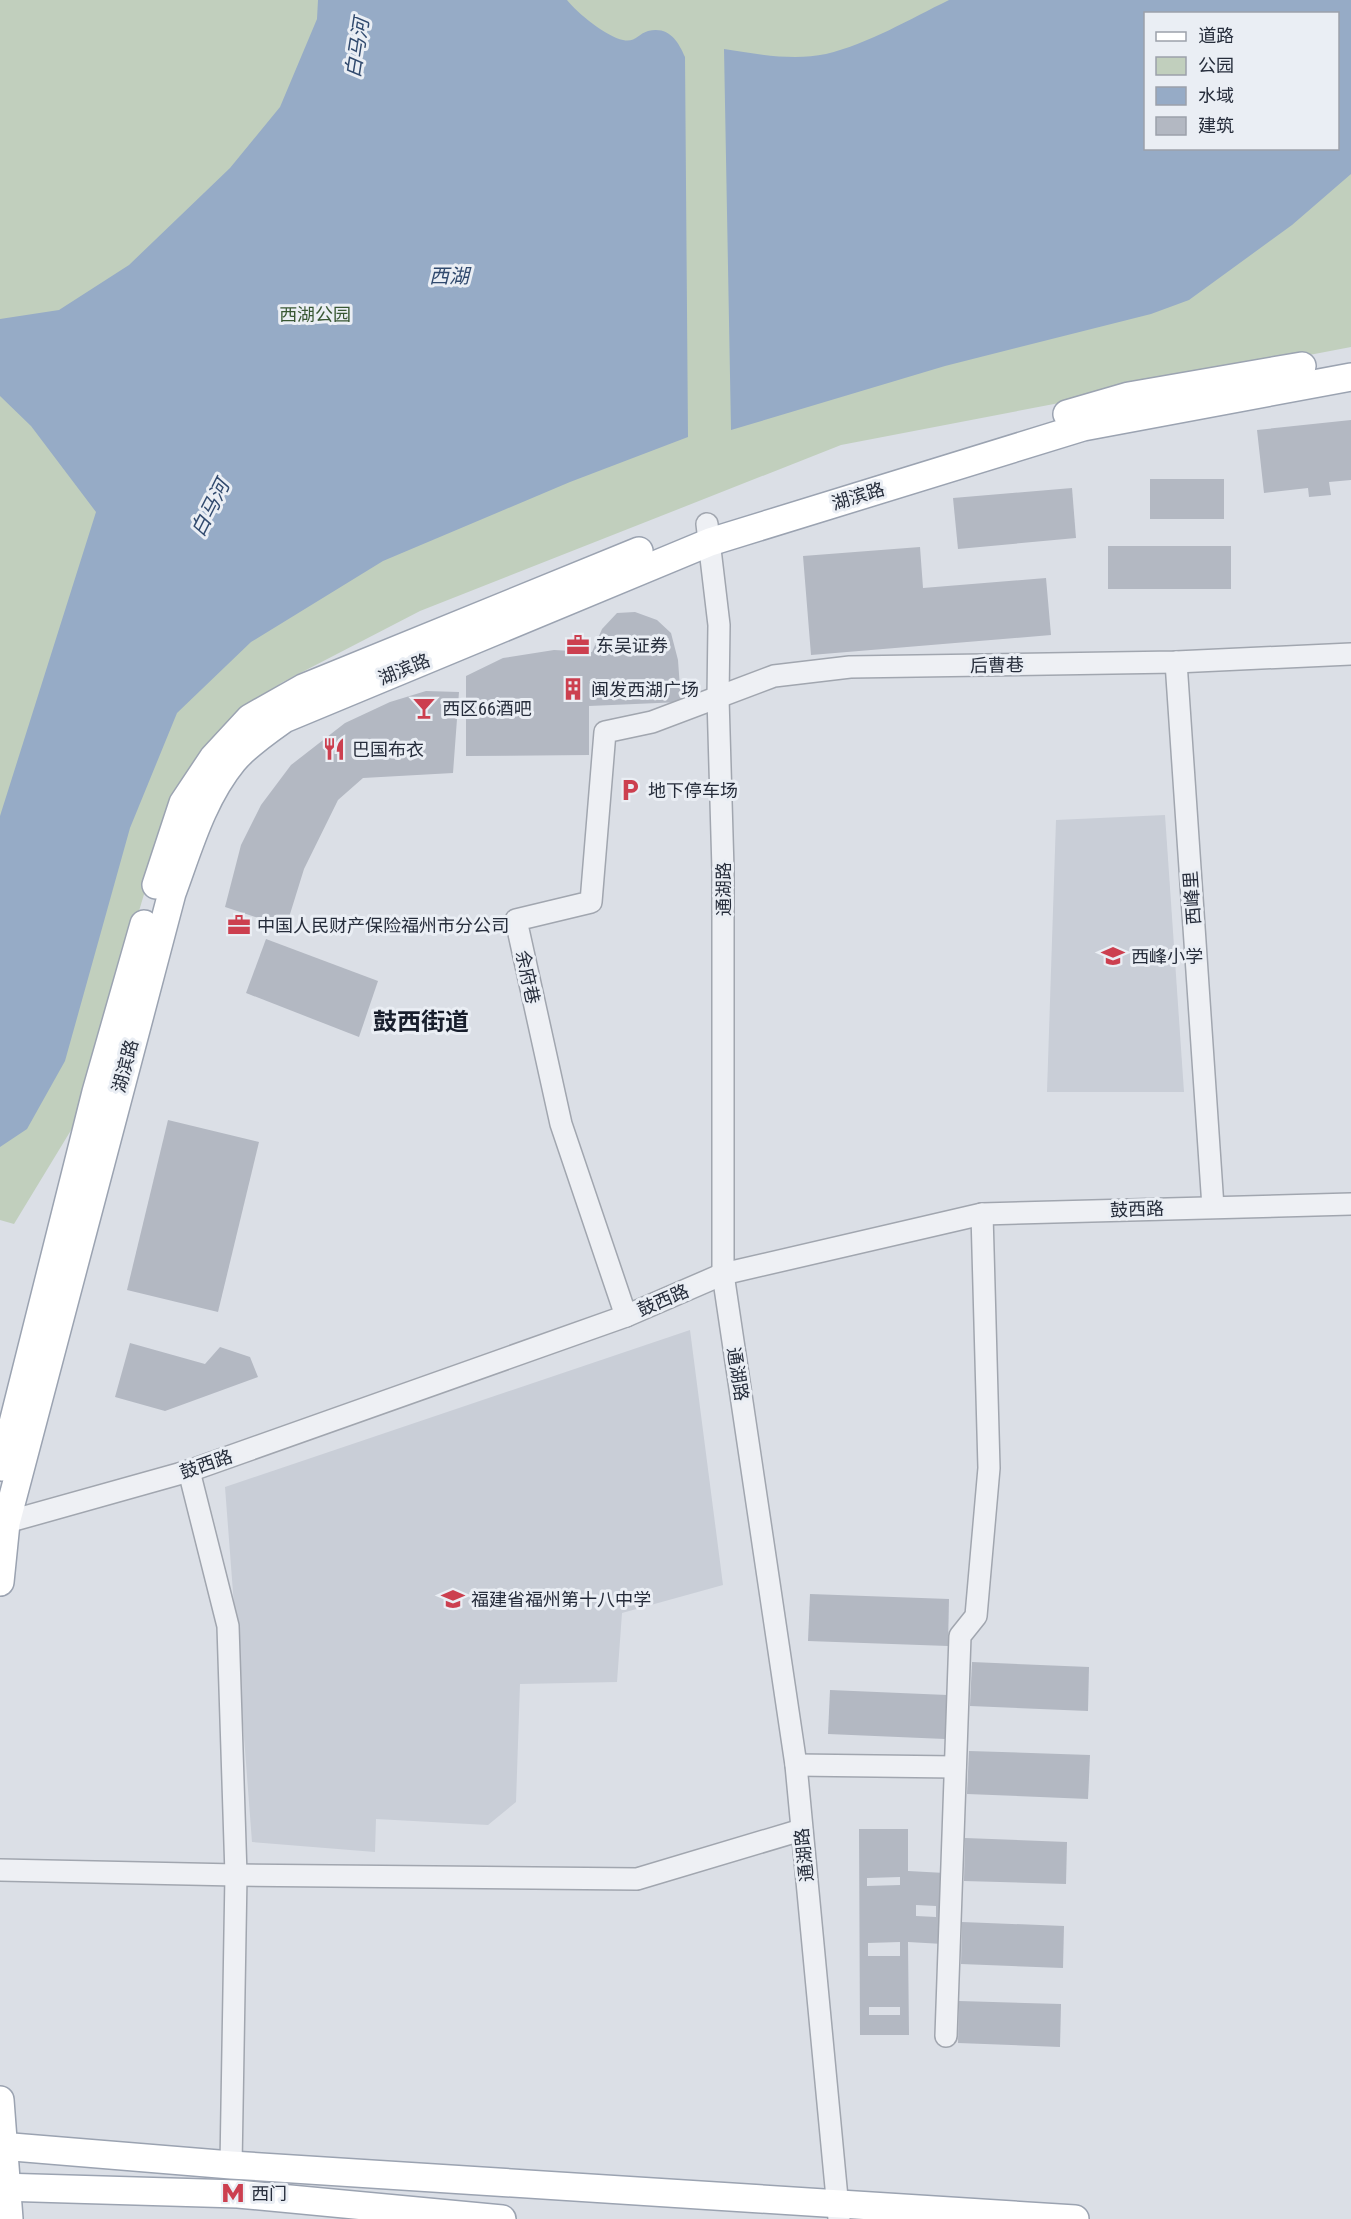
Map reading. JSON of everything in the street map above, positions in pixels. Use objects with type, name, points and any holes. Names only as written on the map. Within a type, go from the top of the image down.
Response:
[{"type":"main road","name":"湖滨路","points":[[0,1474],[96,1092],[153,895],[183,803],[213,758],[250,718],[303,688],[709,533],[1129,396],[1351,358]]},
{"type":"main road","name":"湖滨路","points":[[0,1582],[3,1523],[172,893],[209,796],[235,759],[284,719],[709,533],[1083,427],[1351,376]]},
{"type":"main road","points":[[0,2100],[3,2187],[9,2219]]},
{"type":"main road","points":[[2,2146],[838,2212],[1076,2219]]},
{"type":"main road","points":[[3,2187],[238,2194],[502,2219]]},
{"type":"street","name":"通湖路","points":[[709,533],[719,626],[718,698],[723,870],[723,1274],[796,1765],[838,2212]]},
{"type":"street","name":"后曹巷","points":[[652,722],[774,676],[850,667],[1176,662],[1351,654]]},
{"type":"street","name":"西峰里","points":[[1176,662],[1213,1207]]},
{"type":"street","name":"余府巷","points":[[626,1316],[561,1124],[516,920],[591,902],[605,732],[652,722]]},
{"type":"street","name":"鼓西路","points":[[3,1523],[189,1471],[626,1316],[723,1274],[981,1214],[1351,1204]]},
{"type":"street","points":[[946,2036],[960,1636],[976,1616],[989,1468],[981,1214]]},
{"type":"street","points":[[189,1471],[228,1626],[236,1875],[231,2165]]},
{"type":"street","points":[[796,1765],[955,1767]]},
{"type":"street","points":[[0,1870],[637,1879],[801,1830]]},
{"type":"shaded area","name":"西峰小学","points":[[1165,815],[1184,1092],[1047,1092],[1056,820]]},
{"type":"shaded area","name":"福建省福州第十八中学","points":[[690,1330],[723,1585],[622,1613],[617,1682],[520,1684],[516,1802],[488,1825],[376,1819],[375,1852],[252,1842],[225,1487]]},
{"type":"green space","name":"西湖公园","points":[[0,0],[1351,0],[1351,347],[841,445],[420,611],[281,683],[211,743],[165,824],[76,1122],[14,1224],[0,1220]]},
{"type":"water","name":"西湖","points":[[318,0],[567,0],[593,24],[616,38],[631,40],[645,32],[655,30],[667,33],[676,40],[685,57],[688,437],[570,482],[383,561],[251,642],[177,713],[130,828],[65,1061],[27,1129],[0,1147],[0,816],[96,512],[31,426],[0,396],[0,319],[59,310],[129,265],[230,168],[280,107],[317,19]]},
{"type":"water","points":[[949,0],[1351,0],[1351,174],[1292,225],[1189,300],[1151,314],[945,366],[731,430],[724,49],[762,55],[813,56],[842,50]]},
{"type":"building","points":[[1351,420],[1351,480],[1329,482],[1331,495],[1309,497],[1308,488],[1264,493],[1257,430]]},
{"type":"building","points":[[1150,479],[1224,479],[1224,519],[1150,519]]},
{"type":"building","points":[[1072,488],[1076,538],[958,549],[953,498]]},
{"type":"building","points":[[1108,546],[1231,546],[1231,589],[1108,589]]},
{"type":"building","points":[[920,547],[923,588],[1046,578],[1051,635],[811,655],[803,556]]},
{"type":"building","name":"闽发西湖广场","points":[[635,612],[657,620],[671,633],[678,660],[681,702],[589,706],[589,755],[466,756],[466,676],[503,658],[554,650],[592,652],[602,629],[617,613]]},
{"type":"building","points":[[426,691],[459,692],[453,773],[363,778],[338,800],[304,869],[286,927],[225,907],[241,845],[261,805],[291,765],[345,723],[390,702]]},
{"type":"building","points":[[266,939],[378,981],[359,1037],[246,993]]},
{"type":"building","points":[[168,1120],[259,1142],[218,1312],[127,1290]]},
{"type":"building","points":[[130,1343],[205,1364],[220,1347],[250,1357],[258,1377],[165,1411],[115,1397]]},
{"type":"building","points":[[810,1594],[949,1599],[948,1646],[808,1641]]},
{"type":"building","points":[[972,1662],[1089,1667],[1088,1711],[970,1706]]},
{"type":"building","points":[[830,1690],[947,1695],[945,1739],[828,1734]]},
{"type":"building","points":[[969,1751],[1090,1755],[1088,1799],[967,1794]]},
{"type":"building","points":[[859,1829],[908,1829],[908,1871],[945,1873],[943,1944],[908,1942],[909,2035],[860,2035]],"holes":[[[900,1877],[900,1885],[867,1886],[867,1878]],[[916,1905],[936,1906],[936,1917],[916,1916]],[[900,1942],[900,1956],[868,1956],[868,1943]],[[869,2007],[900,2007],[900,2015],[869,2015]]]},
{"type":"building","points":[[965,1838],[1067,1842],[1066,1884],[964,1881]]},
{"type":"building","points":[[962,1922],[1064,1926],[1063,1968],[961,1964]]},
{"type":"building","points":[[959,2001],[1061,2004],[1060,2047],[958,2043]]},
{"type":"place","name":"东吴证券","points":[[578,645]]},
{"type":"place","name":"闽发西湖广场","points":[[573,689]]},
{"type":"place","name":"西区66酒吧","points":[[424,708]]},
{"type":"place","name":"巴国布衣","points":[[334,749]]},
{"type":"place","name":"地下停车场","points":[[630,790]]},
{"type":"place","name":"中国人民财产保险福州市分公司","points":[[239,925]]},
{"type":"place","name":"西峰小学","points":[[1113,956]]},
{"type":"place","name":"福建省福州第十八中学","points":[[453,1599]]},
{"type":"place","name":"西门","points":[[233,2193]]},
{"type":"district","name":"鼓西街道","points":[[421,1022]]},
{"type":"water label","name":"白马河","points":[[357,48]]},
{"type":"water label","name":"白马河","points":[[210,508]]}]
